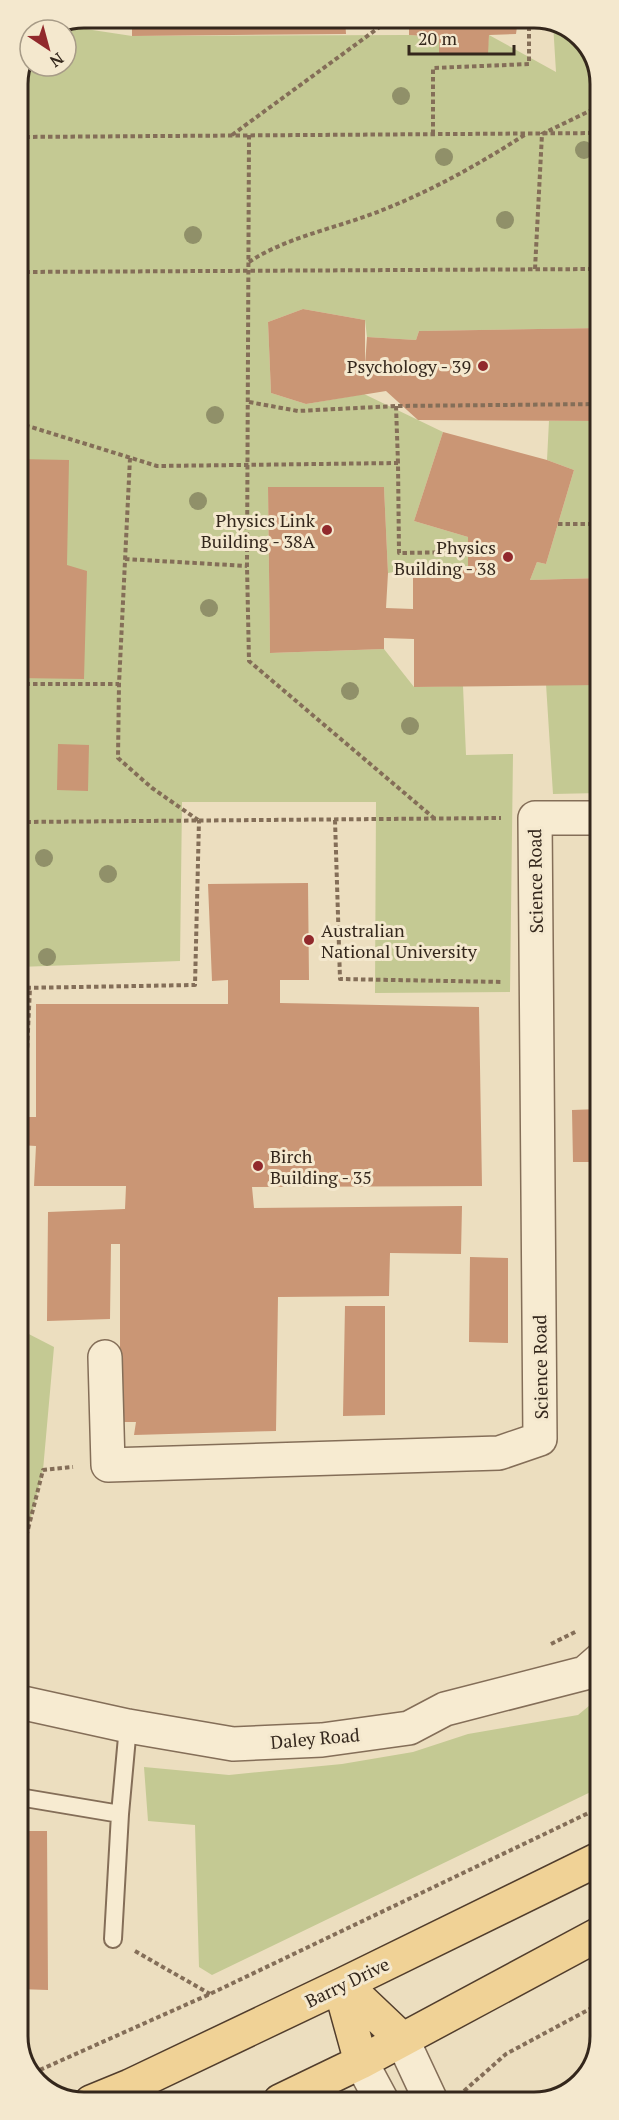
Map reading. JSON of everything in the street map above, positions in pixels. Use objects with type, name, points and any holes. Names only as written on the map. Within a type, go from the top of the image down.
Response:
[{"type":"main road","name":"Barry Drive","points":[[118,2091],[342,1985],[591,1863]]},
{"type":"main road","points":[[300,2091],[361,2062],[591,1938]]},
{"type":"main road","points":[[342,1985],[402,2039]]},
{"type":"main road","points":[[342,1985],[361,2062]]},
{"type":"street","name":"Science Road","points":[[105,1357],[108,1465],[499,1453],[540,1438],[535,818],[591,818]]},
{"type":"street","name":"Daley Road","points":[[28,1704],[128,1726],[234,1744],[322,1740],[409,1728],[445,1709],[585,1672],[591,1667]]},
{"type":"street","points":[[402,2039],[427,2092]]},
{"type":"street","points":[[361,2062],[377,2092]]},
{"type":"lane","points":[[113,1939],[128,1726]]},
{"type":"lane","points":[[28,1799],[120,1814]]},
{"type":"path","points":[[231,136],[377,29]]},
{"type":"path","points":[[433,134],[433,68],[529,64],[529,29]]},
{"type":"path","points":[[542,134],[591,110]]},
{"type":"path","points":[[28,137],[591,133]]},
{"type":"path","points":[[249,262],[276,248],[385,210],[474,167],[527,134]]},
{"type":"path","points":[[535,269],[542,134]]},
{"type":"path","points":[[249,135],[247,566],[249,661],[435,819]]},
{"type":"path","points":[[28,272],[591,269]]},
{"type":"path","points":[[249,402],[298,411],[396,406],[591,404]]},
{"type":"path","points":[[396,406],[399,553],[468,552]]},
{"type":"path","points":[[28,426],[157,466],[398,463]]},
{"type":"path","points":[[130,458],[119,684],[118,758],[152,788],[199,820]]},
{"type":"path","points":[[558,524],[591,524]]},
{"type":"path","points":[[125,559],[247,566]]},
{"type":"path","points":[[28,684],[119,684]]},
{"type":"path","points":[[28,822],[535,818]]},
{"type":"path","points":[[28,1030],[30,988],[195,985],[199,820]]},
{"type":"path","points":[[335,820],[340,979],[537,983]]},
{"type":"path","points":[[28,1529],[43,1470],[82,1467]]},
{"type":"path","points":[[547,1646],[591,1625]]},
{"type":"path","points":[[40,2070],[210,1994],[591,1812]]},
{"type":"path","points":[[113,1939],[210,1994]]},
{"type":"path","points":[[478,2080],[495,2062],[514,2049],[591,2008]]},
{"type":"green space","points":[[82,28],[132,36],[409,35],[439,37],[440,53],[487,54],[489,35],[556,72],[554,32],[571,42],[579,50],[588,67],[591,85],[591,328],[419,331],[416,340],[367,337],[365,320],[303,309],[268,322],[271,393],[306,404],[364,394],[443,432],[414,521],[468,537],[468,568],[413,569],[388,573],[384,487],[268,487],[270,653],[384,649],[414,687],[463,686],[466,755],[513,754],[510,992],[375,993],[376,802],[182,802],[180,961],[28,967],[29,78],[78,78],[78,29]]},
{"type":"green space","points":[[549,421],[591,421],[591,578],[530,580],[537,562],[546,564],[574,470],[547,460]]},
{"type":"green space","points":[[546,684],[591,685],[591,793],[553,794]]},
{"type":"green space","points":[[28,1334],[54,1347],[43,1470],[28,1529]]},
{"type":"green space","points":[[591,1704],[591,1792],[212,1975],[199,1967],[195,1825],[148,1821],[144,1767],[229,1775],[342,1764],[413,1752],[468,1734],[578,1715]]},
{"type":"building","points":[[132,28],[346,29],[346,34],[132,36]]},
{"type":"building","points":[[409,29],[517,29],[516,34],[489,35],[488,54],[439,53],[439,37],[409,35]]},
{"type":"building","name":"Psychology - 39","points":[[303,309],[365,320],[365,365],[367,337],[416,340],[419,331],[591,328],[591,421],[418,420],[386,391],[306,404],[271,393],[268,322]]},
{"type":"building","name":"Physics Building - 38","points":[[443,432],[547,460],[574,470],[546,564],[537,562],[530,580],[591,578],[591,685],[414,687],[414,639],[384,638],[384,649],[270,653],[268,487],[384,487],[388,573],[386,608],[413,609],[413,569],[468,568],[468,537],[414,521]]},
{"type":"building","points":[[28,459],[69,460],[67,565],[87,571],[84,679],[28,678]]},
{"type":"building","points":[[58,744],[89,745],[88,791],[57,790]]},
{"type":"building","name":"Birch Building - 35","points":[[308,883],[309,980],[280,980],[280,1003],[479,1007],[482,1186],[252,1187],[254,1208],[462,1206],[461,1254],[390,1253],[389,1296],[278,1297],[276,1431],[134,1435],[136,1422],[120,1422],[120,1244],[111,1244],[110,1319],[47,1321],[48,1212],[125,1209],[126,1186],[34,1186],[36,1146],[28,1146],[28,1117],[36,1117],[36,1004],[228,1004],[228,980],[212,981],[208,884]]},
{"type":"building","points":[[591,1109],[591,1162],[573,1162],[572,1110]]},
{"type":"building","points":[[470,1257],[508,1258],[508,1343],[469,1342]]},
{"type":"building","points":[[345,1306],[385,1306],[385,1415],[343,1416]]},
{"type":"building","points":[[28,1831],[47,1831],[48,1990],[28,1989]]},
{"type":"place","name":"Psychology - 39","points":[[483,366]]},
{"type":"place","name":"Physics Link Building - 38A","points":[[327,530]]},
{"type":"place","name":"Physics Building - 38","points":[[508,557]]},
{"type":"place","name":"Australian National University","points":[[309,940]]},
{"type":"place","name":"Birch Building - 35","points":[[258,1166]]}]
